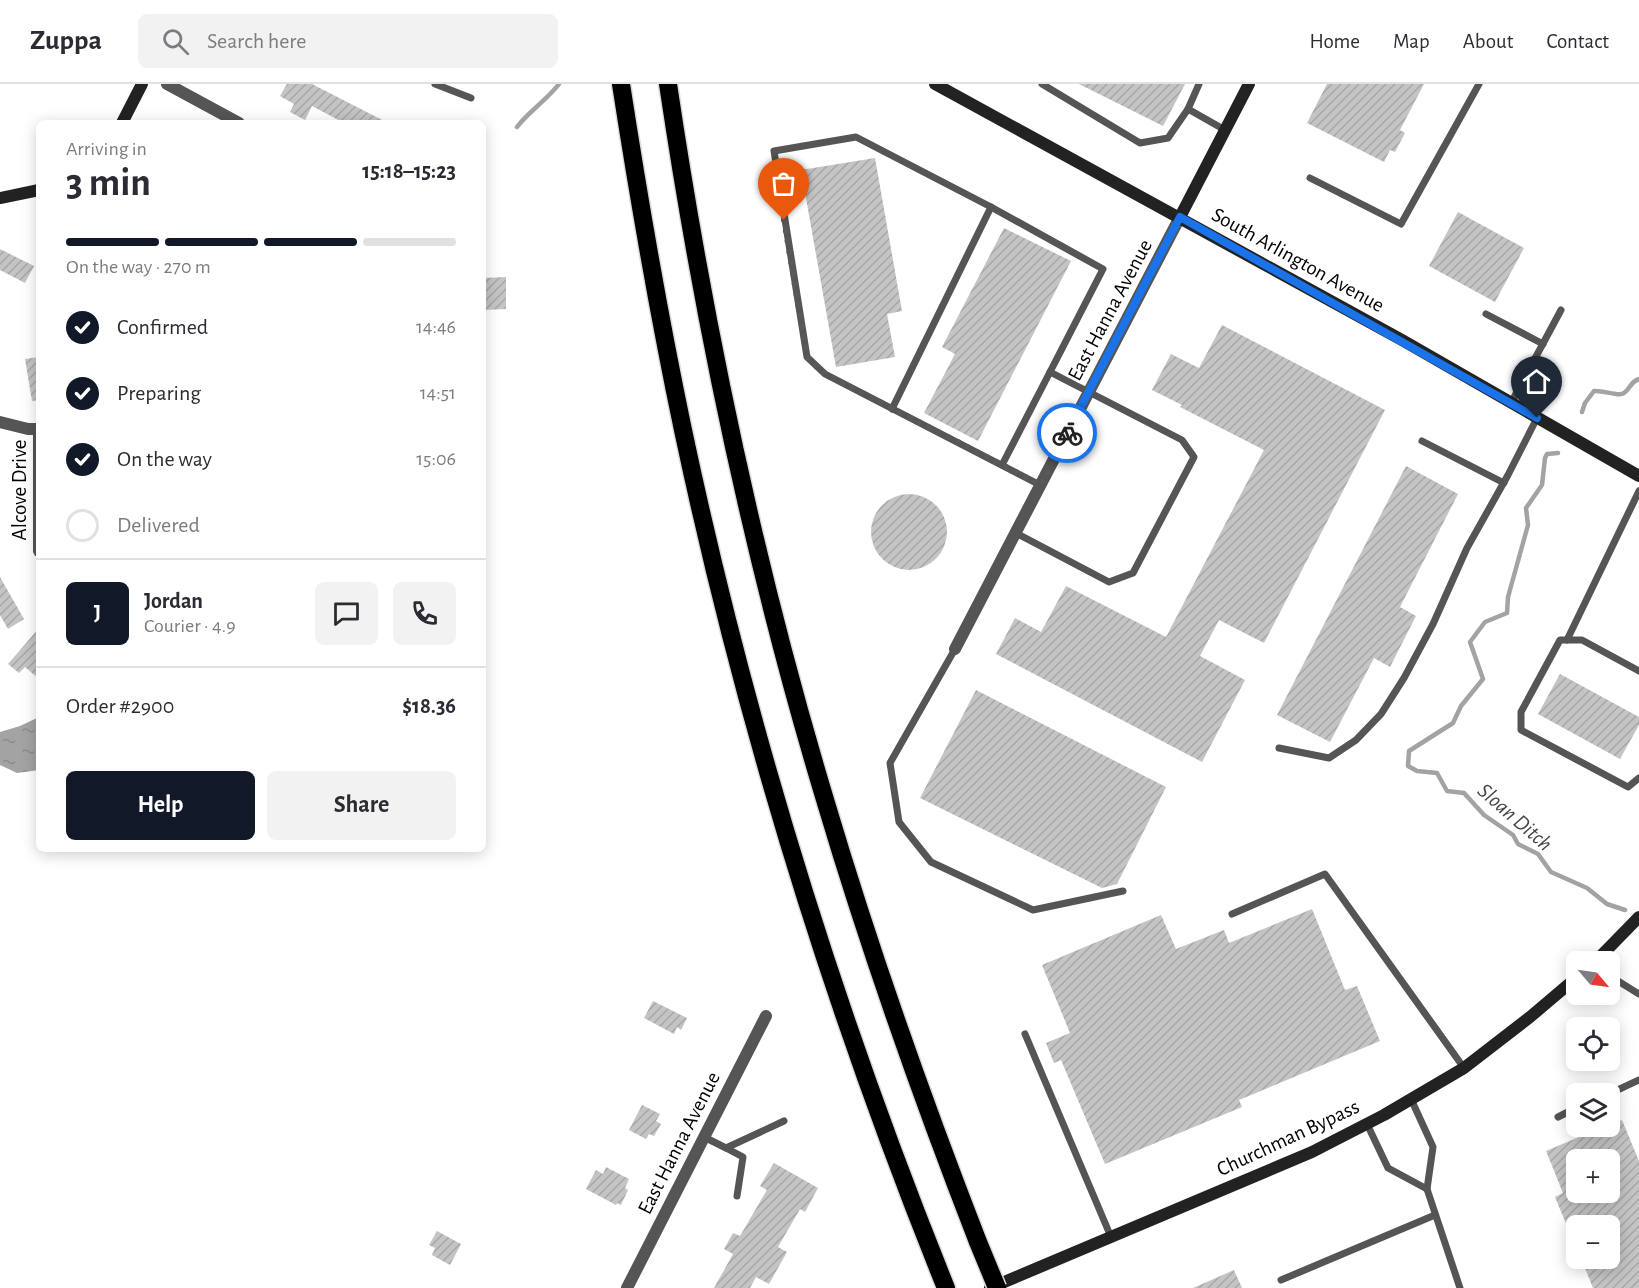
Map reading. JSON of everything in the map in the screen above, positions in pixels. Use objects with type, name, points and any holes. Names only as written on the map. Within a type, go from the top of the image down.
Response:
[{"type":"highway","points":[[621,84],[683,432],[754,722],[838,995],[946,1288]]},
{"type":"highway","points":[[668,84],[709,327],[751,515],[796,697],[826,803],[909,1055],[997,1288]]},
{"type":"street","points":[[124,120],[142,84]]},
{"type":"street","points":[[167,84],[233,120]]},
{"type":"street","name":"South Arlington Avenue","points":[[935,84],[1180,217],[1639,476]]},
{"type":"street","name":"East Hanna Avenue","points":[[955,649],[1249,84]]},
{"type":"street","points":[[0,198],[36,191]]},
{"type":"street","points":[[0,422],[36,429]]},
{"type":"street","points":[[1606,951],[1639,917]]},
{"type":"street","name":"Churchman Bypass","points":[[989,1288],[1312,1152],[1367,1124],[1464,1068],[1566,986]]},
{"type":"street","name":"East Hanna Avenue","points":[[627,1288],[766,1016]]},
{"type":"lane","points":[[435,84],[471,98]]},
{"type":"lane","points":[[1042,84],[1140,143],[1168,138],[1188,109],[1199,84]]},
{"type":"lane","points":[[1310,178],[1401,224],[1479,84]]},
{"type":"lane","points":[[1188,109],[1226,130]]},
{"type":"lane","points":[[1002,465],[1103,269],[856,136],[774,151],[807,357],[825,374],[892,409],[1041,485]]},
{"type":"lane","points":[[892,409],[991,207]]},
{"type":"lane","points":[[1511,403],[1561,310]]},
{"type":"lane","points":[[1486,314],[1543,344]]},
{"type":"lane","points":[[1016,532],[1109,582],[1133,573],[1194,457],[1182,440],[1050,372]]},
{"type":"lane","points":[[1280,748],[1329,758],[1356,740],[1381,714],[1404,678],[1433,624],[1467,548],[1537,418]]},
{"type":"lane","points":[[1422,441],[1504,483]]},
{"type":"lane","points":[[1567,640],[1639,491]]},
{"type":"lane","points":[[1639,671],[1582,640],[1560,640],[1521,712],[1521,730],[1628,787],[1639,778]]},
{"type":"lane","points":[[955,649],[890,763],[899,822],[931,862],[1033,910],[1123,891]]},
{"type":"lane","points":[[1232,914],[1325,874],[1464,1068]]},
{"type":"lane","points":[[1620,982],[1639,994]]},
{"type":"lane","points":[[1025,1034],[1111,1238]]},
{"type":"lane","points":[[1620,1089],[1639,1080]]},
{"type":"lane","points":[[1411,1099],[1433,1147],[1427,1190],[1460,1288]]},
{"type":"lane","points":[[1558,1117],[1566,1113]]},
{"type":"lane","points":[[726,1148],[784,1121]]},
{"type":"lane","points":[[1367,1124],[1388,1168],[1427,1190]]},
{"type":"lane","points":[[704,1137],[743,1157],[737,1196]]},
{"type":"lane","points":[[1281,1280],[1435,1215]]},
{"type":"water","points":[[36,718],[36,770],[17,773],[0,765],[0,732]]},
{"type":"building","points":[[287,84],[312,84],[382,120],[338,120],[312,106],[305,120],[290,112],[294,104],[280,96]]},
{"type":"building","points":[[1079,84],[1185,84],[1163,126]]},
{"type":"building","points":[[1327,84],[1424,84],[1400,130],[1405,133],[1395,152],[1390,150],[1384,162],[1307,123]]},
{"type":"building","points":[[875,158],[902,311],[887,314],[895,357],[836,367],[801,170]]},
{"type":"building","points":[[1458,212],[1524,248],[1495,302],[1429,266]]},
{"type":"building","points":[[1004,228],[1071,261],[978,441],[924,413],[955,354],[942,347]]},
{"type":"building","points":[[0,249],[34,266],[25,283],[0,270]]},
{"type":"building","points":[[506,277],[506,309],[486,310],[486,278]]},
{"type":"building","points":[[1222,325],[1385,410],[1264,643],[1219,620],[1200,656],[1245,680],[1202,762],[996,654],[1015,618],[1041,632],[1066,586],[1166,637],[1264,450],[1152,390],[1171,354],[1199,368]]},
{"type":"building","points":[[36,357],[36,400],[32,401],[25,359]]},
{"type":"building","points":[[1406,466],[1458,494],[1400,607],[1416,616],[1390,667],[1374,658],[1330,742],[1277,715]]},
{"type":"building","points":[[902,494],[916,494],[930,500],[941,511],[947,525],[944,547],[936,559],[916,570],[902,570],[888,564],[877,553],[871,539],[871,525],[877,511],[888,500]]},
{"type":"building","points":[[0,577],[24,619],[8,629],[0,615]]},
{"type":"building","points":[[36,631],[36,676],[25,667],[19,673],[8,664]]},
{"type":"building","points":[[1560,674],[1639,717],[1639,725],[1620,759],[1538,714]]},
{"type":"building","points":[[976,690],[1166,787],[1117,884],[1102,888],[920,798]]},
{"type":"building","points":[[1312,909],[1345,990],[1357,986],[1380,1041],[1239,1100],[1242,1107],[1105,1164],[1061,1060],[1054,1063],[1046,1043],[1070,1033],[1042,965],[1161,915],[1176,949],[1224,930],[1229,943]]},
{"type":"building","points":[[653,1001],[687,1018],[681,1030],[677,1027],[674,1034],[644,1018]]},
{"type":"building","points":[[642,1105],[660,1114],[656,1121],[661,1124],[654,1136],[649,1134],[646,1139],[629,1130]]},
{"type":"building","points":[[1622,1120],[1639,1161],[1639,1288],[1593,1288],[1585,1269],[1620,1269],[1620,1215],[1566,1215],[1566,1224],[1555,1197],[1563,1193],[1546,1151],[1579,1137],[1620,1137],[1620,1121]]},
{"type":"building","points":[[774,1163],[818,1188],[805,1212],[800,1209],[778,1247],[787,1252],[769,1284],[756,1277],[750,1288],[714,1288],[733,1254],[724,1249],[733,1233],[740,1236],[767,1190],[760,1186]]},
{"type":"building","points":[[606,1167],[629,1179],[625,1188],[628,1190],[621,1205],[617,1203],[616,1205],[586,1189],[596,1170],[603,1174]]},
{"type":"building","points":[[437,1231],[461,1244],[450,1265],[432,1255],[435,1248],[429,1245]]},
{"type":"building","points":[[1234,1270],[1242,1288],[1193,1288]]},
{"type":"waterway","points":[[517,127],[559,84]]},
{"type":"waterway","name":"Sloan Ditch","points":[[1582,412],[1585,403],[1594,391],[1622,394],[1639,379]]},
{"type":"waterway","name":"Sloan Ditch","points":[[1558,453],[1547,454],[1542,485],[1526,508],[1528,525],[1508,597],[1507,613],[1485,622],[1470,642],[1483,679],[1461,706],[1453,723],[1409,751],[1408,766],[1417,771],[1437,773],[1447,791],[1464,793],[1484,815],[1513,835],[1518,844],[1538,854],[1551,872],[1587,888],[1607,904],[1625,910]]},
{"type":"way so far","points":[[784,220],[807,357],[825,374],[1041,485],[1067,433]]},
{"type":"route","points":[[1067,433],[1180,217],[1537,418]]}]
